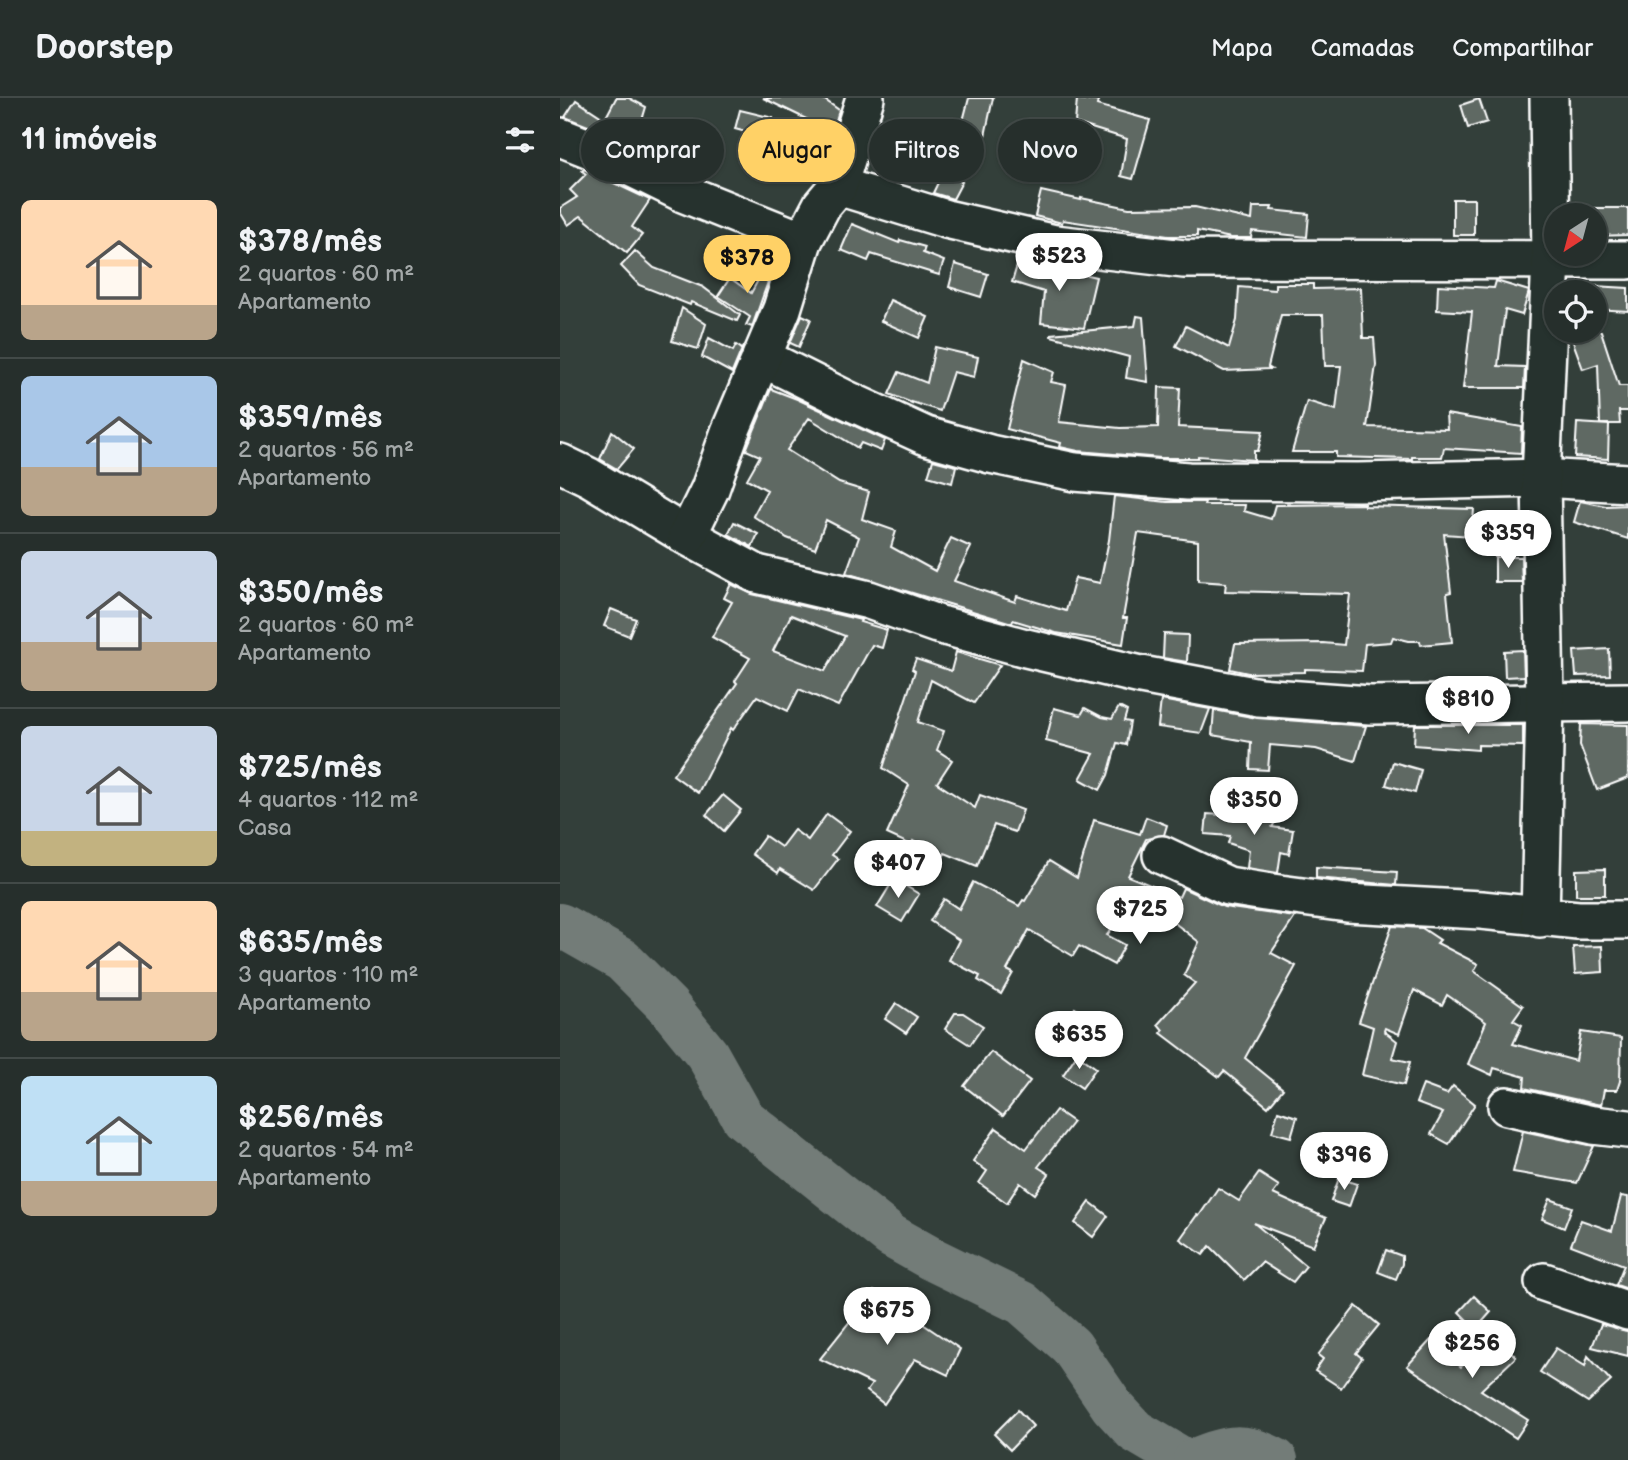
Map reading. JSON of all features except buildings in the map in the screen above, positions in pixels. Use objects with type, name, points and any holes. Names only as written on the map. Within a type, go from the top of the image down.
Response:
[{"type":"street","points":[[687,536],[710,489],[782,309],[803,241],[822,205],[838,186],[865,98]]},
{"type":"street","points":[[1549,98],[1550,203]]},
{"type":"street","points":[[560,137],[608,156],[683,193],[803,241]]},
{"type":"street","points":[[838,186],[946,219],[1055,244],[1184,259],[1544,259]]},
{"type":"street","points":[[1607,260],[1628,260]]},
{"type":"street","points":[[1540,918],[1545,702],[1541,478],[1551,266]]},
{"type":"street","points":[[761,357],[845,400],[926,436],[990,454],[1075,472],[1188,481],[1541,478],[1628,483]]},
{"type":"street","points":[[560,463],[757,574],[869,600],[937,624],[1141,675],[1259,697],[1370,705],[1628,702]]},
{"type":"street","points":[[1162,855],[1228,886],[1347,903],[1459,909],[1540,918],[1628,920]]},
{"type":"street","points":[[1507,1106],[1593,1125],[1628,1129]]},
{"type":"street","points":[[1544,1282],[1628,1311]]},
{"type":"waterway","points":[[560,925],[622,960],[668,1006],[707,1054],[743,1118],[891,1236],[1022,1303],[1071,1346],[1112,1406],[1135,1431],[1184,1460]]},
{"type":"waterway","points":[[1195,1460],[1236,1448],[1255,1451],[1276,1460]]}]
